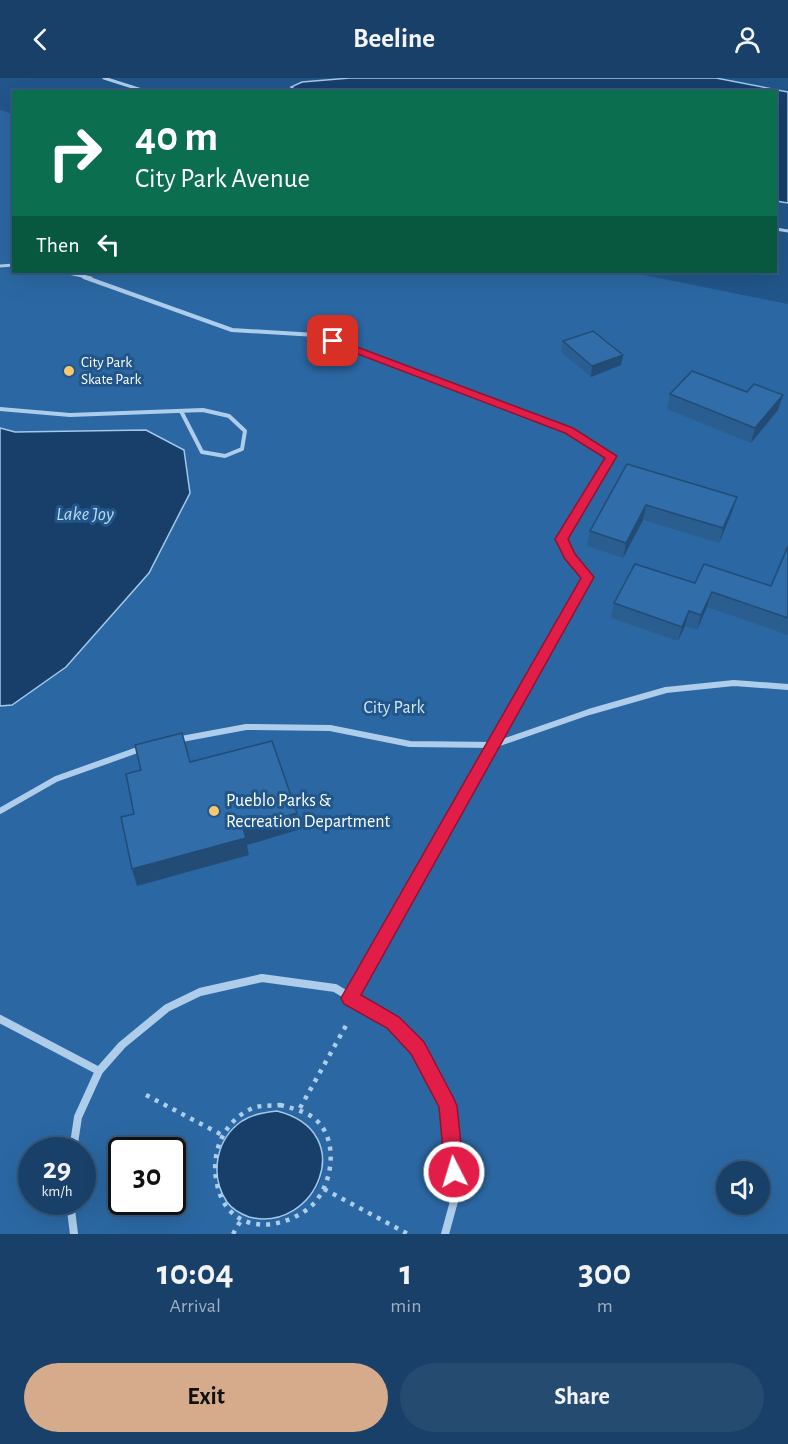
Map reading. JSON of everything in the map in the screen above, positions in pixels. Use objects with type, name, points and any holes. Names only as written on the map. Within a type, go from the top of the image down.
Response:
[{"type":"street","points":[[350,998],[588,577]]},
{"type":"street","points":[[164,742],[246,727],[330,729],[410,744],[494,745],[589,712],[666,690],[734,683],[788,687]]},
{"type":"street","points":[[0,811],[56,779],[154,744]]},
{"type":"street","points":[[76,1137],[78,1117],[99,1071],[122,1045],[167,1008],[200,992],[262,978],[335,988],[393,1023],[417,1048],[448,1106],[456,1194],[445,1234]]},
{"type":"street","points":[[0,1019],[99,1071]]},
{"type":"street","points":[[72,1215],[74,1234]]},
{"type":"lane","points":[[104,78],[142,90]]},
{"type":"lane","points":[[68,273],[95,279],[232,330],[316,335],[569,430],[611,456],[561,539],[569,556],[588,577]]},
{"type":"lane","points":[[0,409],[70,415],[203,410],[229,416],[245,431],[242,449],[225,456],[202,452],[181,411]]},
{"type":"path","points":[[300,1108],[348,1022]]},
{"type":"path","points":[[146,1095],[222,1135]]},
{"type":"path","points":[[280,1105],[300,1108],[321,1124],[327,1134],[329,1173],[318,1201],[299,1217],[286,1223],[261,1226],[241,1220],[223,1202],[216,1191],[215,1157],[222,1135],[234,1119],[253,1108],[280,1105]]},
{"type":"path","points":[[324,1188],[408,1234]]},
{"type":"path","points":[[233,1234],[241,1220]]},
{"type":"green space","name":"City Park","points":[[0,110],[12,114],[12,273],[634,273],[788,304],[788,1234],[0,1234]],"holes":[[[277,1111],[293,1115],[311,1129],[320,1148],[323,1168],[316,1190],[295,1210],[285,1216],[267,1220],[248,1216],[228,1203],[259,1113]]]},
{"type":"water","points":[[350,78],[716,78],[788,92],[788,203],[777,201],[777,90],[296,90],[291,87],[302,82]]},
{"type":"water","name":"Lake Joy","points":[[0,428],[15,432],[146,430],[184,450],[190,493],[149,573],[66,667],[12,705],[0,706]]},
{"type":"water","points":[[277,1111],[303,1122],[317,1139],[322,1158],[319,1178],[309,1196],[293,1211],[273,1218],[249,1217],[231,1207],[221,1192],[217,1169],[218,1158],[226,1137],[242,1121],[259,1114]]},
{"type":"building","points":[[593,331],[623,355],[592,366],[563,341]]},
{"type":"building","points":[[692,371],[747,392],[754,384],[783,395],[755,428],[670,394]]},
{"type":"building","points":[[627,464],[737,497],[723,528],[646,505],[626,543],[590,531]]},
{"type":"building","points":[[788,546],[788,618],[712,592],[701,615],[689,611],[682,627],[614,603],[635,564],[695,583],[704,564],[771,586]]},
{"type":"building","name":"Pueblo Parks & Recreation Department","points":[[182,733],[190,762],[272,741],[297,813],[243,828],[246,838],[132,869],[121,817],[134,814],[126,774],[141,770],[135,745]]},
{"type":"place","name":"City Park Skate Park","points":[[69,371]]},
{"type":"place","name":"Pueblo Parks & Recreation Department","points":[[214,811]]},
{"type":"route","points":[[333,341],[569,430],[611,456],[561,539],[569,556],[588,577],[350,998],[393,1023],[417,1048],[448,1106],[454,1172]]}]
